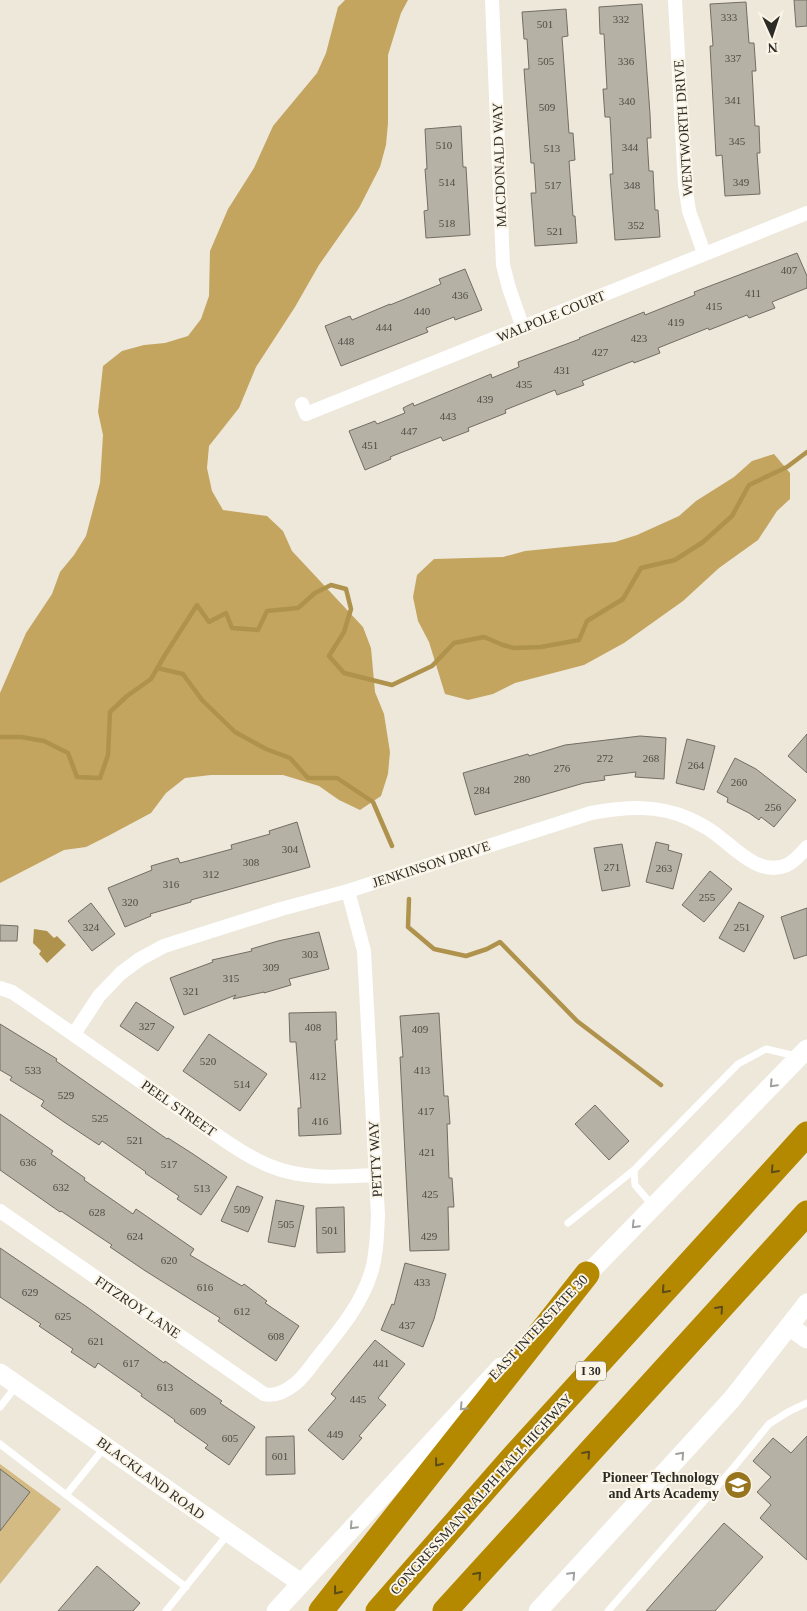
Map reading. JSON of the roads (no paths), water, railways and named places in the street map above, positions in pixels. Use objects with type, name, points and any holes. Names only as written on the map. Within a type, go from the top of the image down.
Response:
[{"type":"highway","name":"CONGRESSMAN RALPH HALL HIGHWAY","points":[[378,1611],[520,1448],[807,1134]]},
{"type":"highway","points":[[445,1611],[807,1213]]},
{"type":"highway","points":[[321,1611],[587,1274]]},
{"type":"main road","name":"EAST INTERSTATE 30","points":[[276,1611],[587,1274],[803,1053]]},
{"type":"main road","points":[[538,1611],[732,1400],[806,1306]]},
{"type":"main road","points":[[789,1326],[807,1339]]},
{"type":"main road","name":"BLACKLAND ROAD","points":[[0,1373],[301,1583]]},
{"type":"street","name":"MACDONALD WAY","points":[[492,0],[503,265],[523,328]]},
{"type":"street","name":"WENTWORTH DRIVE","points":[[676,0],[685,185],[689,211],[704,253]]},
{"type":"street","name":"WALPOLE COURT","points":[[302,404],[306,414],[807,213]]},
{"type":"street","name":"JENKINSON DRIVE","points":[[74,1034],[100,996],[122,972],[140,959],[164,946],[281,909],[348,891],[591,813],[619,808],[646,808],[668,811],[689,818],[710,830],[751,861],[762,866],[774,868],[796,860],[807,847]]},
{"type":"street","name":"PETTY WAY","points":[[278,1394],[296,1384],[350,1315],[365,1288],[375,1250],[378,1215],[364,950],[348,891]]},
{"type":"street","name":"PEEL STREET","points":[[0,988],[12,992],[202,1125],[249,1156],[271,1167],[317,1177],[376,1175]]},
{"type":"street","name":"FITZROY LANE","points":[[0,1211],[264,1394],[270,1396],[278,1394]]},
{"type":"lane","points":[[568,1223],[634,1170],[738,1064],[766,1049],[803,1053]]},
{"type":"lane","points":[[634,1170],[635,1185],[653,1207]]},
{"type":"lane","points":[[0,1406],[17,1385]]},
{"type":"lane","points":[[608,1611],[734,1467],[769,1424],[807,1403]]},
{"type":"lane","points":[[0,1444],[186,1587]]},
{"type":"lane","points":[[66,1495],[106,1446]]},
{"type":"lane","points":[[166,1611],[229,1534]]},
{"type":"waterway","points":[[0,737],[21,737],[44,741],[68,753],[77,777],[100,778],[108,755],[110,712],[127,696],[151,679],[197,605],[209,622],[226,613],[232,628],[258,630],[267,611],[298,608],[315,593],[331,585],[346,589],[351,609],[344,632],[329,656],[344,673],[392,685],[432,666],[454,643],[484,637],[514,648],[541,647],[579,640],[587,621],[623,599],[641,568],[675,560],[703,542],[732,516],[749,485],[787,467],[807,452]]},
{"type":"waterway","points":[[157,668],[183,674],[202,700],[235,732],[266,749],[290,758],[308,778],[337,778],[373,802],[392,846]]},
{"type":"waterway","points":[[409,899],[408,927],[434,949],[466,956],[487,949],[500,942],[577,1021],[661,1085]]},
{"type":"place","name":"Pioneer Technology and Arts Academy","points":[[738,1485]]}]
